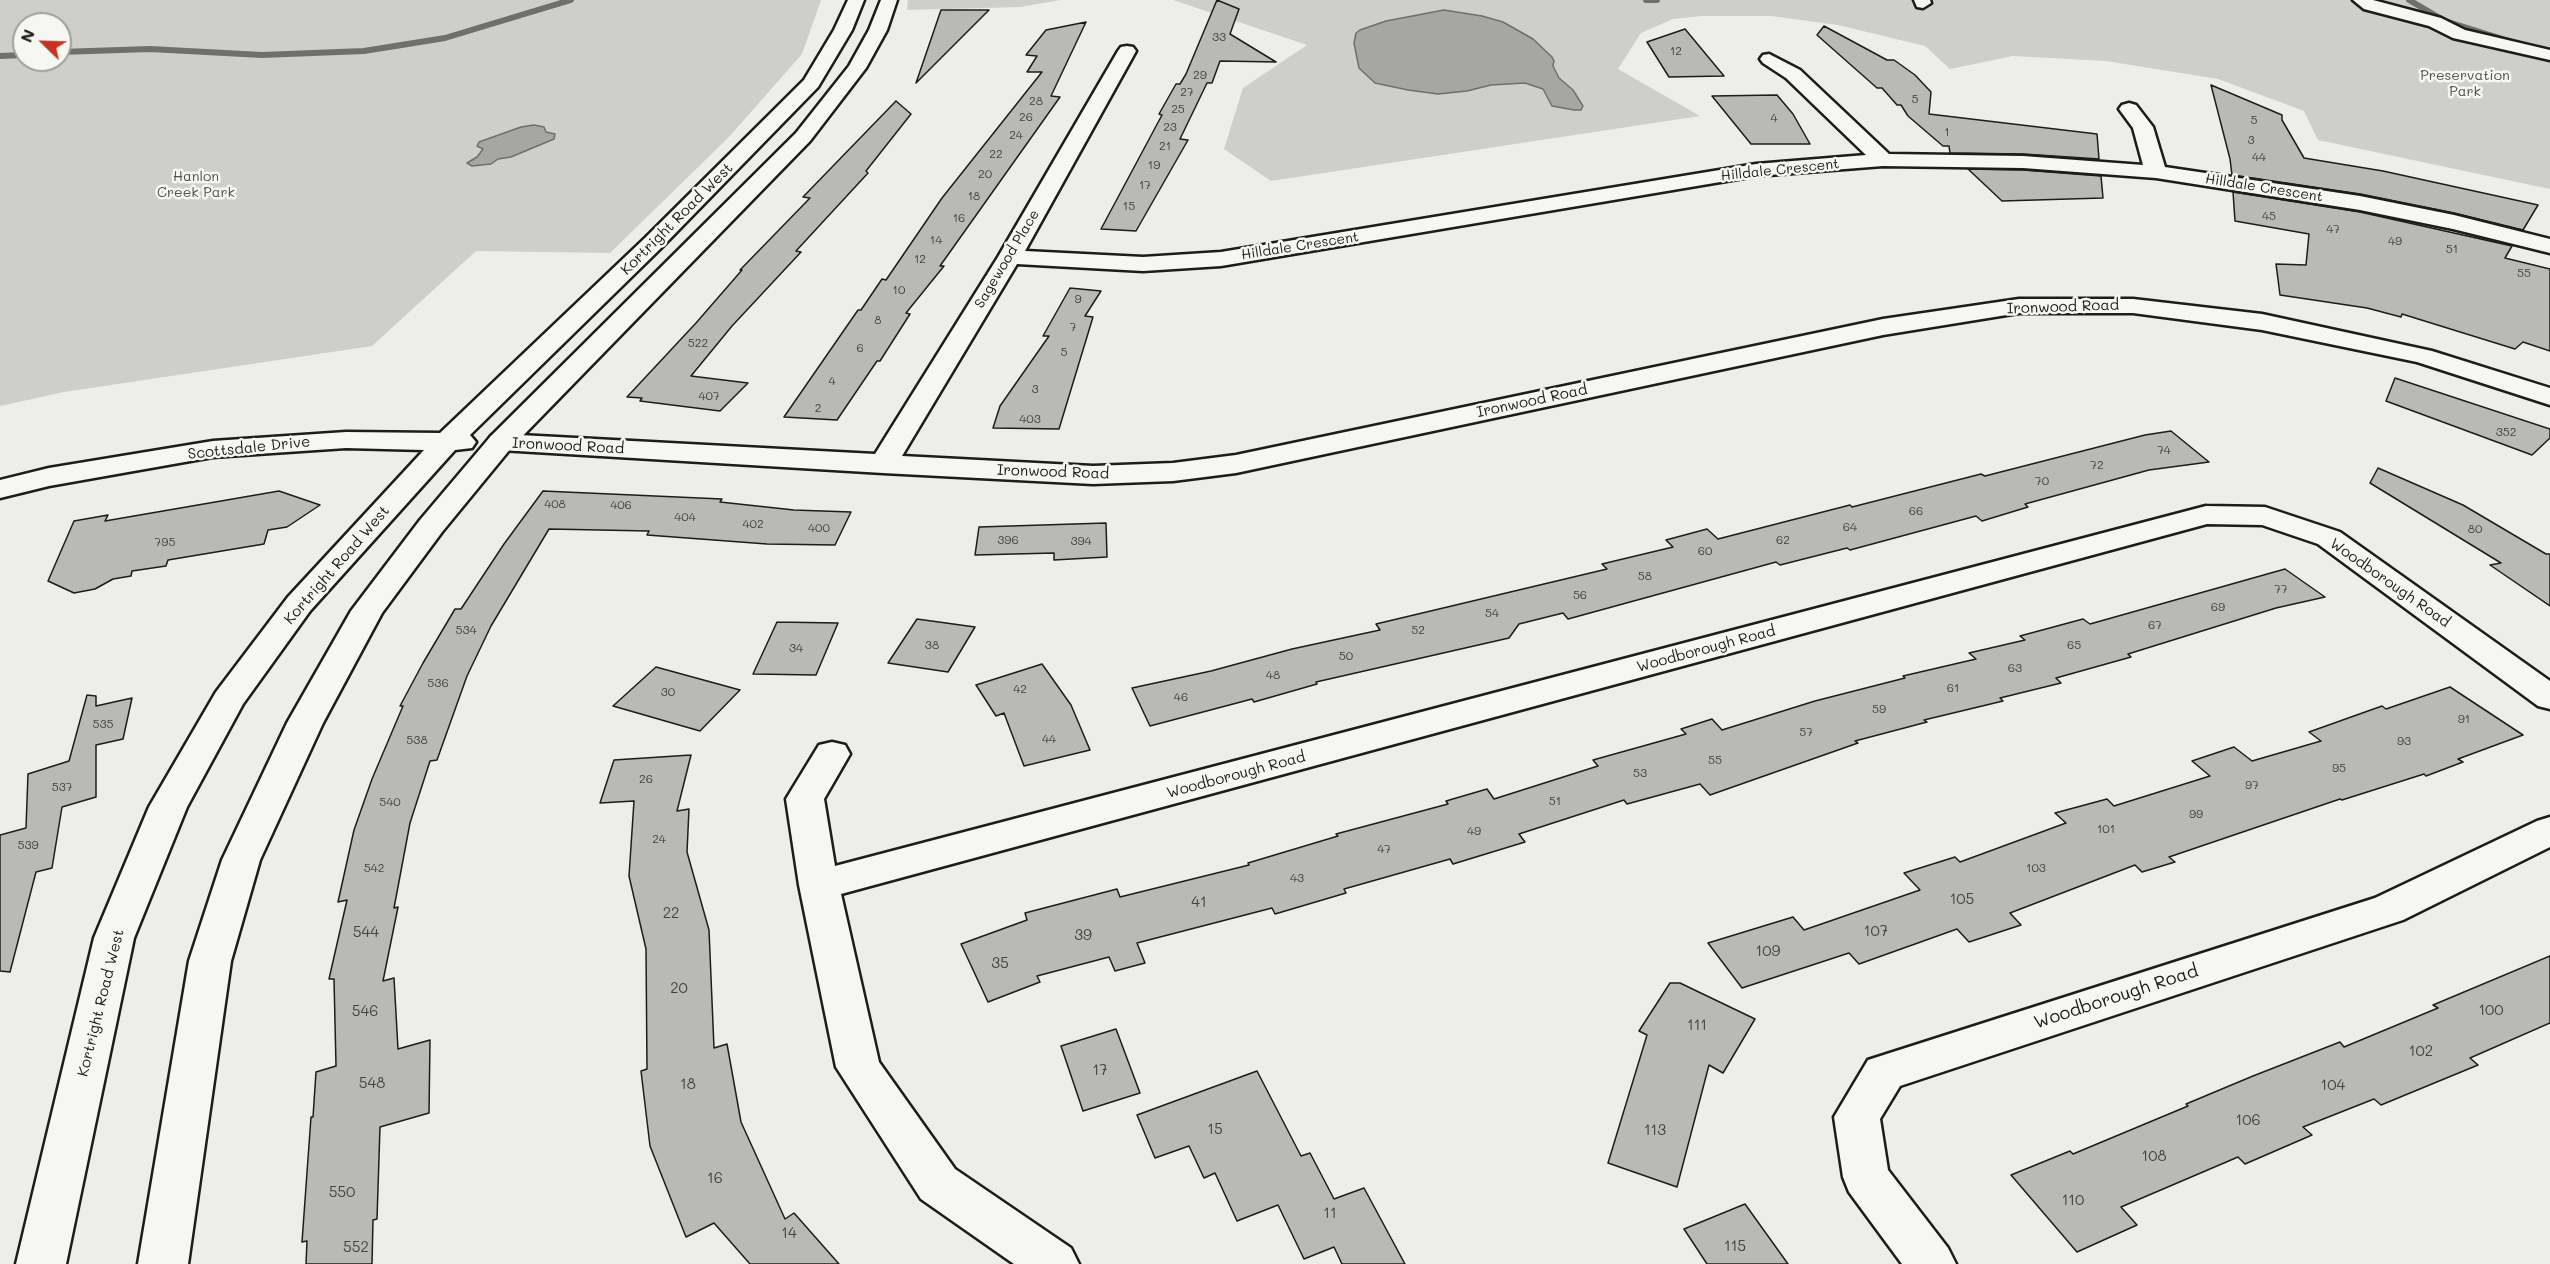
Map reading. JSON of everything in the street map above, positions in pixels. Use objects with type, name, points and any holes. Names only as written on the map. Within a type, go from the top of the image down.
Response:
[{"type":"street","name":"Kortright Road West","points":[[41,1264],[114,938],[168,807],[228,700],[299,604],[447,442],[653,243],[812,82],[843,30],[856,0]]},
{"type":"street","name":"Kortright Road West","points":[[163,1264],[210,961],[241,860],[305,723],[367,611],[431,526],[501,442],[803,137],[857,68],[878,30],[889,0]]},
{"type":"street","points":[[2361,0],[2370,5],[2435,22],[2459,34],[2550,55]]},
{"type":"street","name":"Sagewood Place","points":[[883,464],[1010,257],[1127,51]]},
{"type":"street","points":[[1769,59],[1793,74],[1882,160]]},
{"type":"street","points":[[2129,109],[2143,127],[2156,172]]},
{"type":"street","name":"Hilldale Crescent","points":[[1010,257],[1143,264],[1221,259],[1756,170],[1882,160],[2024,162],[2156,172],[2360,202],[2550,246]]},
{"type":"street","name":"Ironwood Road","points":[[501,442],[1093,475],[1173,472],[1236,464],[1883,327],[2019,306],[2133,306],[2262,322],[2423,356],[2550,396]]},
{"type":"street","name":"Scottsdale Drive","points":[[0,489],[49,477],[213,449],[346,440],[501,442]]},
{"type":"street","name":"Woodborough Road","points":[[819,885],[2206,514],[2265,516],[2329,538],[2550,698]]},
{"type":"street","points":[[832,754],[805,799],[819,885],[858,1067],[938,1184],[1054,1264]]},
{"type":"street","name":"Woodborough Road","points":[[1931,1264],[1866,1177],[1857,1117],[1884,1073],[2389,909],[2550,831]]},
{"type":"green space","name":"Hanlon Creek Park","points":[[0,0],[821,0],[802,54],[729,137],[610,253],[476,251],[372,346],[64,392],[0,406]]},
{"type":"green space","points":[[908,0],[1061,0],[1020,7],[907,10]]},
{"type":"green space","name":"Preservation Park","points":[[1173,0],[2550,0],[2550,189],[2318,140],[2304,111],[2218,79],[2106,61],[2013,56],[1950,69],[1925,46],[1838,25],[1771,16],[1702,16],[1673,19],[1641,33],[1618,69],[1700,116],[1271,181],[1224,149],[1243,88],[1307,45]]},
{"type":"shaded area","points":[[1444,10],[1503,22],[1533,39],[1552,57],[1553,66],[1559,78],[1573,90],[1583,106],[1581,110],[1552,106],[1543,89],[1525,83],[1491,85],[1467,91],[1438,94],[1375,83],[1359,68],[1354,43],[1356,33],[1360,30],[1386,21]]},
{"type":"shaded area","points":[[534,125],[544,127],[546,132],[555,134],[554,139],[511,157],[498,159],[491,164],[472,166],[467,163],[477,157],[483,149],[477,146],[479,142],[521,127]]},
{"type":"building","points":[[1217,0],[1239,9],[1230,34],[1276,62],[1220,61],[1212,83],[1207,83],[1180,139],[1188,140],[1136,231],[1101,229],[1162,115],[1159,114],[1176,84],[1180,84],[1186,74]]},
{"type":"building","points":[[941,10],[989,10],[916,83]]},
{"type":"building","points":[[1086,22],[1051,96],[1060,97],[940,266],[944,266],[906,313],[910,314],[880,361],[877,361],[837,420],[784,417],[858,310],[861,310],[882,279],[886,280],[942,198],[1042,72],[1027,72],[1037,56],[1026,55],[1046,30]]},
{"type":"building","points":[[1824,26],[1887,60],[1894,60],[1915,75],[1931,92],[1929,114],[2097,134],[2099,159],[2023,154],[1950,153],[1949,146],[1943,146],[1908,116],[1901,105],[1897,105],[1882,88],[1877,88],[1817,35]]},
{"type":"building","points":[[1685,29],[1724,76],[1669,77],[1647,42]]},
{"type":"building","points":[[2211,85],[2282,115],[2282,120],[2304,158],[2383,171],[2538,205],[2523,230],[2360,194],[2232,175]]},
{"type":"building","points":[[1777,95],[1793,114],[1810,144],[1751,144],[1712,96]]},
{"type":"building","points":[[896,101],[911,114],[866,171],[868,173],[796,251],[801,252],[732,326],[691,376],[748,383],[720,411],[640,401],[642,398],[627,397],[696,323],[742,270],[740,270],[810,198],[803,197]]},
{"type":"building","points":[[1968,169],[2023,170],[2101,176],[2103,198],[2002,201]]},
{"type":"building","points":[[2233,192],[2360,212],[2512,246],[2505,258],[2550,269],[2550,351],[2523,342],[2515,349],[2402,314],[2401,317],[2367,308],[2280,295],[2276,264],[2306,265],[2309,234],[2235,221]]},
{"type":"building","points":[[1070,288],[1101,291],[1085,316],[1093,317],[1059,429],[993,428],[1000,406],[1049,336],[1043,336]]},
{"type":"building","points":[[2395,378],[2550,429],[2550,438],[2532,455],[2386,401]]},
{"type":"building","points":[[2171,431],[2209,462],[2149,470],[2025,504],[2028,507],[1982,521],[1976,516],[1850,550],[1847,548],[1780,565],[1776,562],[1568,619],[1563,613],[1519,624],[1509,638],[1316,682],[1317,684],[1254,702],[1252,699],[1150,726],[1132,688],[1380,630],[1376,624],[1607,569],[1602,564],[1673,547],[1666,540],[1707,529],[1718,539],[1850,505],[1852,507],[1981,474],[1985,476],[2145,435]]},
{"type":"building","points":[[2378,468],[2463,505],[2546,554],[2550,554],[2550,606],[2490,565],[2501,563],[2370,483]]},
{"type":"building","points":[[279,491],[320,505],[287,527],[268,530],[264,544],[168,560],[166,566],[132,571],[131,576],[113,579],[95,589],[74,593],[48,581],[74,521],[108,515],[105,521]]},
{"type":"building","points":[[543,491],[722,499],[720,502],[794,510],[851,512],[835,545],[767,544],[647,535],[649,531],[549,529],[491,626],[467,676],[437,760],[430,761],[410,823],[394,908],[398,907],[383,981],[394,978],[398,1049],[430,1040],[429,1113],[380,1127],[377,1219],[373,1220],[372,1264],[306,1264],[307,1241],[302,1242],[311,1117],[313,1117],[316,1072],[336,1066],[334,979],[329,979],[347,900],[338,902],[354,830],[372,779],[403,706],[400,706],[423,663],[455,609],[461,609]]},
{"type":"building","points":[[1106,523],[1107,557],[1054,560],[1054,553],[975,555],[979,527]]},
{"type":"building","points":[[2285,569],[2325,597],[2276,608],[2128,654],[2131,657],[2056,678],[2061,683],[2000,698],[2003,701],[1924,720],[1927,722],[1855,741],[1858,743],[1710,795],[1700,784],[1627,804],[1624,800],[1519,834],[1525,842],[1453,864],[1450,859],[1344,889],[1346,893],[1275,914],[1272,908],[1137,943],[1145,963],[1115,971],[1109,957],[1037,976],[1040,982],[988,1002],[961,944],[1027,920],[1025,913],[1117,889],[1120,897],[1249,865],[1248,863],[1338,836],[1336,834],[1448,804],[1446,801],[1487,789],[1494,799],[1598,766],[1593,760],[1686,734],[1681,729],[1712,719],[1722,730],[1815,701],[1905,678],[1903,676],[1976,659],[1969,653],[2025,640],[2020,636],[2083,619],[2090,624]]},
{"type":"building","points":[[917,619],[975,627],[948,672],[888,663]]},
{"type":"building","points":[[777,622],[838,623],[816,675],[753,674]]},
{"type":"building","points":[[1042,664],[1071,705],[1090,750],[1024,766],[1004,713],[996,716],[976,685]]},
{"type":"building","points":[[656,667],[740,690],[700,731],[613,706]]},
{"type":"building","points":[[2450,687],[2523,735],[2458,759],[2463,762],[2426,776],[2424,774],[2340,799],[2169,857],[2175,862],[2142,872],[2135,865],[2010,913],[2021,925],[1969,942],[1957,929],[1859,964],[1849,953],[1742,988],[1708,943],[1793,917],[1804,930],[1920,890],[1904,873],[1955,857],[1960,862],[2066,823],[2055,813],[2107,799],[2114,806],[2210,776],[2192,761],[2234,747],[2252,761],[2321,741],[2309,732],[2382,706],[2386,709]]},
{"type":"building","points":[[87,695],[96,696],[96,706],[132,698],[123,739],[96,745],[96,797],[62,807],[52,868],[36,872],[10,972],[0,971],[0,835],[26,828],[28,774],[69,761]]},
{"type":"building","points":[[691,755],[677,811],[689,809],[687,852],[709,930],[714,1048],[727,1044],[741,1122],[785,1219],[794,1213],[839,1264],[750,1264],[714,1223],[686,1237],[650,1146],[641,1071],[647,1069],[646,949],[629,876],[634,801],[600,803],[614,760]]},
{"type":"building","points":[[2550,956],[2550,1023],[2470,1058],[2478,1065],[2381,1105],[2374,1099],[2303,1127],[2312,1135],[2245,1164],[2238,1157],[2121,1207],[2137,1225],[2077,1252],[2011,1175],[2070,1151],[2073,1154],[2188,1106],[2186,1104],[2340,1042],[2344,1047],[2438,1008],[2433,1005]]},
{"type":"building","points":[[1670,983],[1680,983],[1755,1019],[1723,1073],[1709,1065],[1677,1187],[1608,1163],[1647,1035],[1639,1031]]},
{"type":"building","points":[[1116,1029],[1140,1093],[1083,1111],[1061,1046]]},
{"type":"building","points":[[1257,1071],[1301,1156],[1310,1153],[1334,1199],[1364,1188],[1405,1264],[1342,1264],[1334,1247],[1304,1259],[1278,1205],[1237,1221],[1215,1173],[1204,1178],[1189,1146],[1155,1158],[1137,1115]]},
{"type":"building","points":[[1745,1204],[1788,1264],[1707,1264],[1684,1229]]},
{"type":"waterway","points":[[72,52],[150,49],[262,55],[364,51],[445,38],[571,0]]},
{"type":"waterway","points":[[1646,0],[1657,0]]},
{"type":"waterway","points":[[2409,0],[2445,21],[2550,54]]},
{"type":"waterway","points":[[0,56],[12,56]]}]
